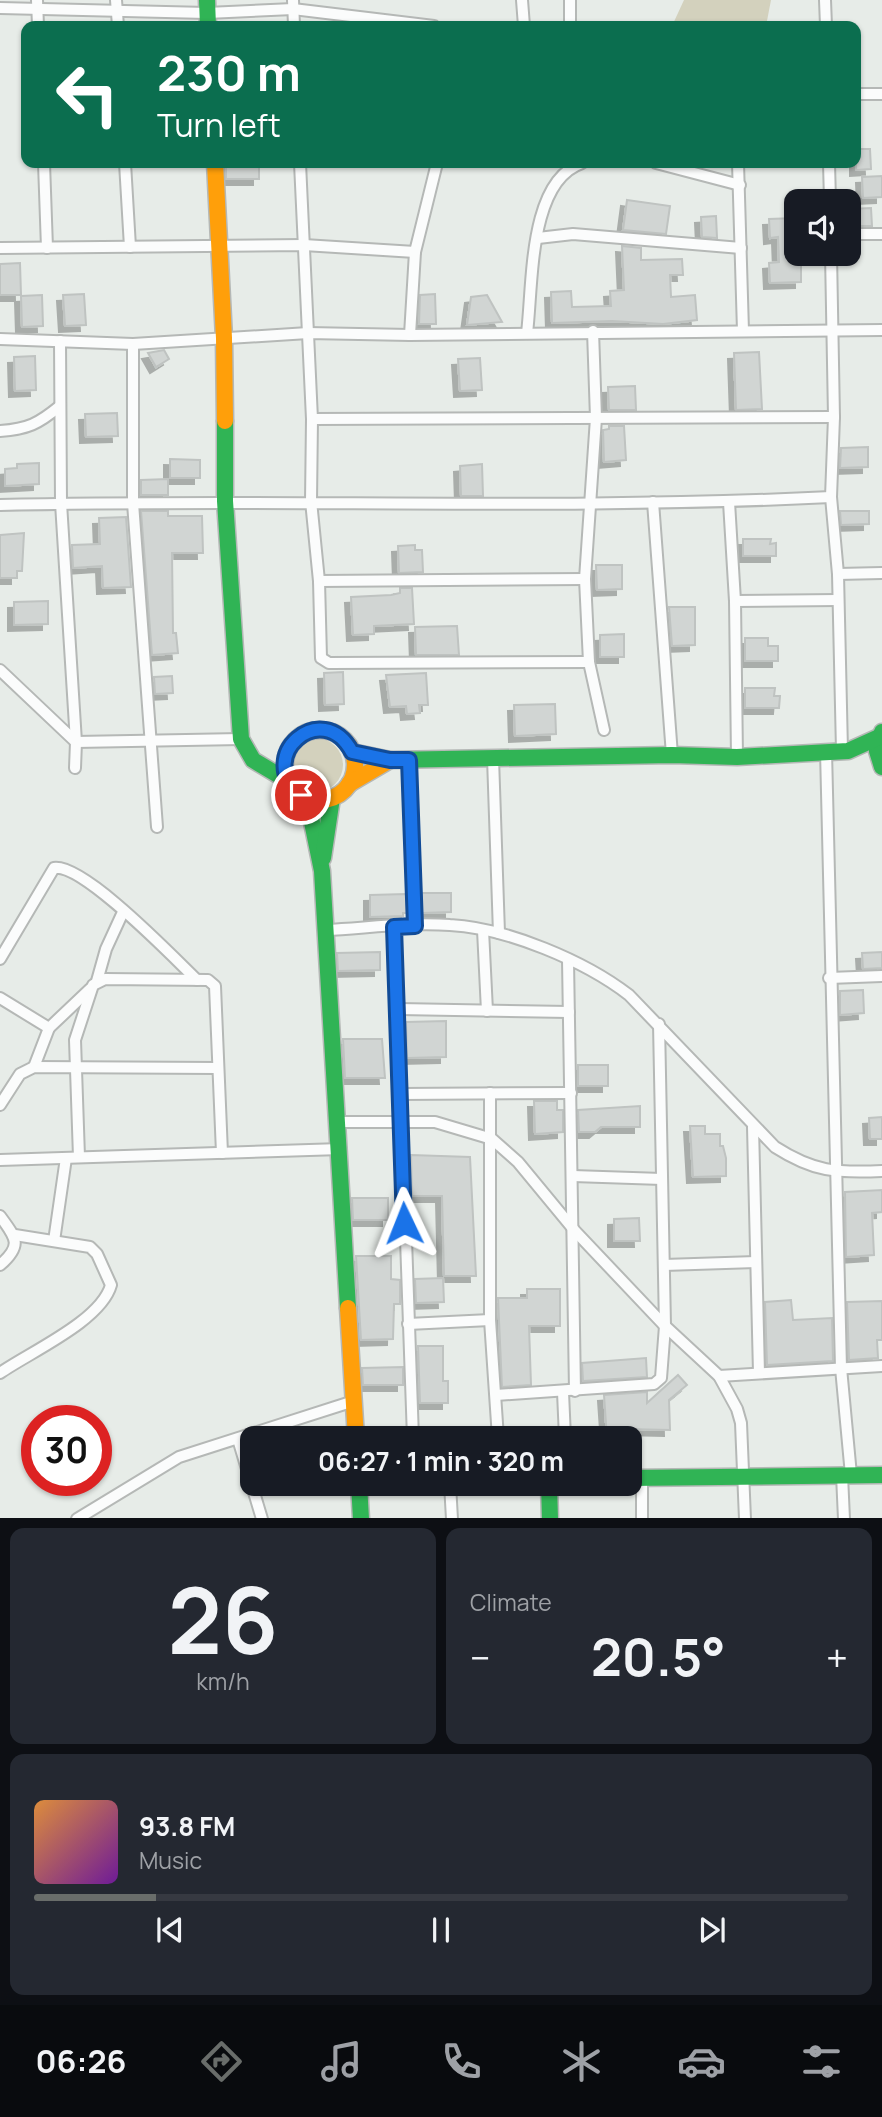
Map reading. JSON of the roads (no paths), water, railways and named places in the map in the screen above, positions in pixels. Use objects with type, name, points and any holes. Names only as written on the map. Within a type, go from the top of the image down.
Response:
[{"type":"street","points":[[522,0],[524,21]]},
{"type":"street","points":[[570,0],[570,21]]},
{"type":"street","points":[[825,0],[826,21]]},
{"type":"street","points":[[0,8],[37,4],[116,5],[207,13],[293,5],[367,21]]},
{"type":"street","points":[[861,94],[882,94]]},
{"type":"street","points":[[44,168],[47,248]]},
{"type":"street","points":[[125,168],[130,247]]},
{"type":"street","points":[[215,168],[224,338],[225,502],[241,739],[245,753],[253,761],[288,781],[307,798],[320,800],[332,798],[349,784],[390,760]]},
{"type":"street","points":[[300,168],[312,419],[311,502],[319,581],[321,658],[329,663],[589,662]]},
{"type":"street","points":[[410,335],[415,252],[436,168]]},
{"type":"street","points":[[527,333],[545,198],[556,180],[574,168]]},
{"type":"street","points":[[675,168],[740,185]]},
{"type":"street","points":[[738,168],[743,331]]},
{"type":"street","points":[[829,168],[830,189]]},
{"type":"street","points":[[538,238],[573,234],[741,247]]},
{"type":"street","points":[[861,234],[882,234]]},
{"type":"street","points":[[0,248],[304,245],[415,252]]},
{"type":"street","points":[[831,266],[834,417],[831,497],[838,574],[838,751],[829,978],[841,1368],[847,1475],[844,1518]]},
{"type":"street","points":[[0,340],[133,344],[308,333],[410,335],[882,330]]},
{"type":"street","points":[[593,331],[596,418],[585,579],[589,662],[604,730]]},
{"type":"street","points":[[60,341],[61,503],[76,742],[75,768]]},
{"type":"street","points":[[133,344],[133,503],[153,742],[157,827]]},
{"type":"street","points":[[0,431],[24,430],[42,421],[60,406]]},
{"type":"street","points":[[312,419],[834,417]]},
{"type":"street","points":[[0,505],[311,502],[592,506],[831,497]]},
{"type":"street","points":[[653,502],[672,755]]},
{"type":"street","points":[[729,502],[735,601],[737,757]]},
{"type":"street","points":[[838,574],[882,573]]},
{"type":"street","points":[[319,581],[585,579]]},
{"type":"street","points":[[735,601],[838,600]]},
{"type":"street","points":[[0,670],[76,742],[241,739]]},
{"type":"street","points":[[288,781],[285,762],[287,752],[298,737],[318,730],[341,737],[352,752],[354,774],[349,784]]},
{"type":"street","points":[[352,752],[390,760],[672,755],[737,757],[838,751],[881,734]]},
{"type":"street","points":[[881,734],[877,751],[881,766]]},
{"type":"street","points":[[838,751],[881,766]]},
{"type":"street","points":[[253,761],[287,752]]},
{"type":"street","points":[[493,758],[499,933]]},
{"type":"street","points":[[409,760],[415,926]]},
{"type":"street","points":[[307,798],[322,871],[341,1149],[355,1426]]},
{"type":"street","points":[[322,871],[328,811],[332,798]]},
{"type":"street","points":[[0,959],[54,868],[71,870],[123,912],[197,980]]},
{"type":"street","points":[[79,1157],[75,1040],[106,949],[123,912]]},
{"type":"street","points":[[326,930],[450,925],[499,933],[568,960],[609,980],[659,1024],[753,1127],[798,1162],[836,1173],[882,1171]]},
{"type":"street","points":[[394,927],[412,1426]]},
{"type":"street","points":[[484,930],[486,1011]]},
{"type":"street","points":[[568,960],[575,1231],[575,1391]]},
{"type":"street","points":[[829,978],[882,976]]},
{"type":"street","points":[[34,1067],[49,1028],[95,983],[208,980],[215,986],[217,993],[222,1153]]},
{"type":"street","points":[[0,998],[49,1028]]},
{"type":"street","points":[[399,1009],[569,1012]]},
{"type":"street","points":[[496,1395],[654,1384],[663,1371],[665,1326],[659,1024]]},
{"type":"street","points":[[0,1105],[20,1074],[34,1067],[76,1065],[218,1068]]},
{"type":"street","points":[[490,1093],[490,1320],[497,1426]]},
{"type":"street","points":[[401,1094],[571,1093]]},
{"type":"street","points":[[339,1122],[400,1121],[451,1125],[492,1139],[517,1162],[575,1231],[665,1326],[719,1376],[737,1409],[741,1423],[745,1518]]},
{"type":"street","points":[[753,1127],[759,1373]]},
{"type":"street","points":[[0,1160],[341,1149]]},
{"type":"street","points":[[54,1241],[66,1158]]},
{"type":"street","points":[[573,1176],[662,1179]]},
{"type":"street","points":[[0,1216],[15,1236],[82,1244],[97,1254],[111,1285],[102,1303],[83,1320],[1,1371]]},
{"type":"street","points":[[0,1265],[12,1254],[15,1236]]},
{"type":"street","points":[[664,1265],[756,1262]]},
{"type":"street","points":[[408,1324],[490,1320]]},
{"type":"street","points":[[719,1376],[882,1366]]},
{"type":"street","points":[[563,1392],[564,1426]]},
{"type":"street","points":[[80,1517],[118,1497],[179,1457],[354,1401]]},
{"type":"street","points":[[239,1439],[262,1518]]},
{"type":"street","points":[[642,1478],[882,1475]]},
{"type":"street","points":[[360,1496],[361,1518]]},
{"type":"street","points":[[451,1496],[452,1518]]},
{"type":"street","points":[[549,1496],[550,1518]]},
{"type":"street","points":[[639,1496],[642,1518]]}]
